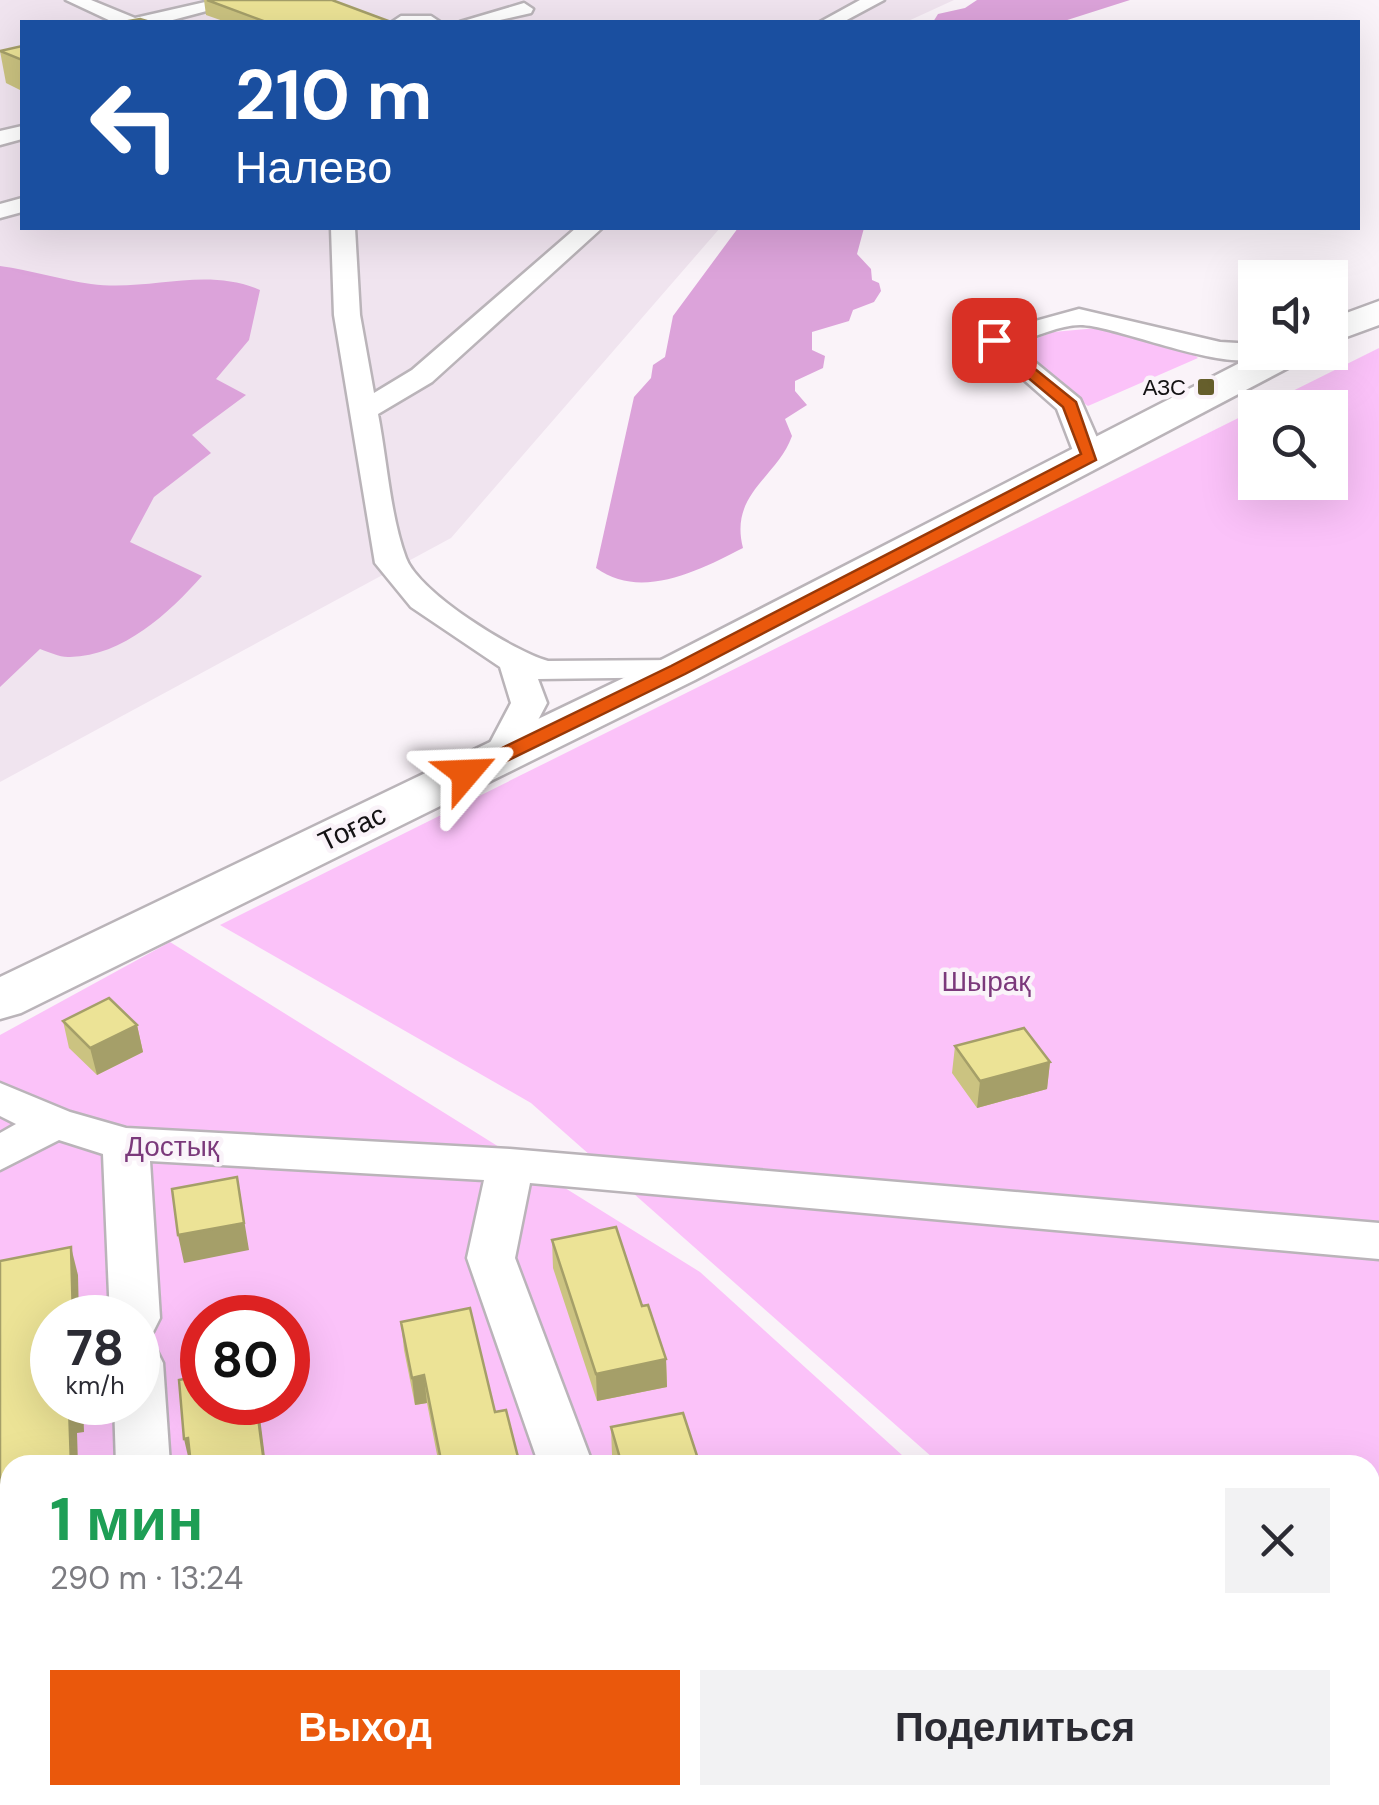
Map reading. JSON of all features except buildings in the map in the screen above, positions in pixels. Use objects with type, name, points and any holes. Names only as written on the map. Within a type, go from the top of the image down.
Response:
[{"type":"highway","points":[[1348,325],[1379,312]]},
{"type":"highway","name":"Тоғас","points":[[0,1000],[678,670],[1256,370]]},
{"type":"street","points":[[75,0],[123,20]]},
{"type":"street","points":[[151,20],[239,0]]},
{"type":"street","points":[[833,20],[875,0]]},
{"type":"street","points":[[477,20],[524,8]]},
{"type":"street","points":[[76,20],[107,14]]},
{"type":"street","points":[[343,230],[346,315],[391,563],[423,600],[515,662],[546,672],[678,670]]},
{"type":"street","points":[[363,412],[422,376],[588,230]]},
{"type":"street","points":[[1090,456],[1070,405],[994,340],[1079,318],[1238,351]]},
{"type":"street","points":[[501,756],[529,703],[515,662]]},
{"type":"street","points":[[0,1098],[54,1123],[126,1144],[510,1166],[1379,1240]]},
{"type":"street","points":[[0,1154],[54,1123]]},
{"type":"street","points":[[126,1144],[134,1295]]},
{"type":"street","points":[[510,1166],[491,1258],[562,1455]]},
{"type":"street","points":[[141,1425],[143,1455]]},
{"type":"shaded area","points":[[0,0],[954,0],[910,20],[20,20],[20,230],[718,230],[451,538],[0,782]]},
{"type":"shaded area","points":[[977,0],[1130,0],[1067,20],[934,20],[938,14],[965,8]]},
{"type":"shaded area","points":[[737,230],[863,230],[857,254],[871,269],[872,280],[879,283],[881,291],[874,302],[853,310],[849,321],[812,332],[812,350],[825,356],[823,368],[795,381],[795,391],[807,405],[785,419],[792,436],[748,499],[740,529],[743,548],[670,579],[632,582],[613,578],[596,568],[634,397],[651,378],[653,365],[665,357],[673,316]]},
{"type":"shaded area","points":[[0,266],[91,284],[218,280],[260,290],[249,340],[216,379],[246,395],[192,435],[211,453],[154,497],[130,542],[202,576],[160,618],[126,641],[90,655],[70,657],[40,649],[0,687]]},
{"type":"green space","points":[[1109,327],[1188,349],[1198,358],[1088,406],[1043,375],[1025,343],[1053,332]]},
{"type":"green space","name":"Шырақ","points":[[1379,348],[1379,1455],[930,1455],[531,1103],[220,925],[1238,418],[1238,500],[1348,500],[1348,390],[1294,390],[1335,370],[1348,370],[1348,363]]},
{"type":"green space","name":"Достық","points":[[170,942],[700,1272],[902,1455],[0,1455],[0,1035]]},
{"type":"place","name":"АЗС","points":[[1206,387]]},
{"type":"route","points":[[466,773],[678,670],[1090,456],[1070,405],[994,340]]}]
